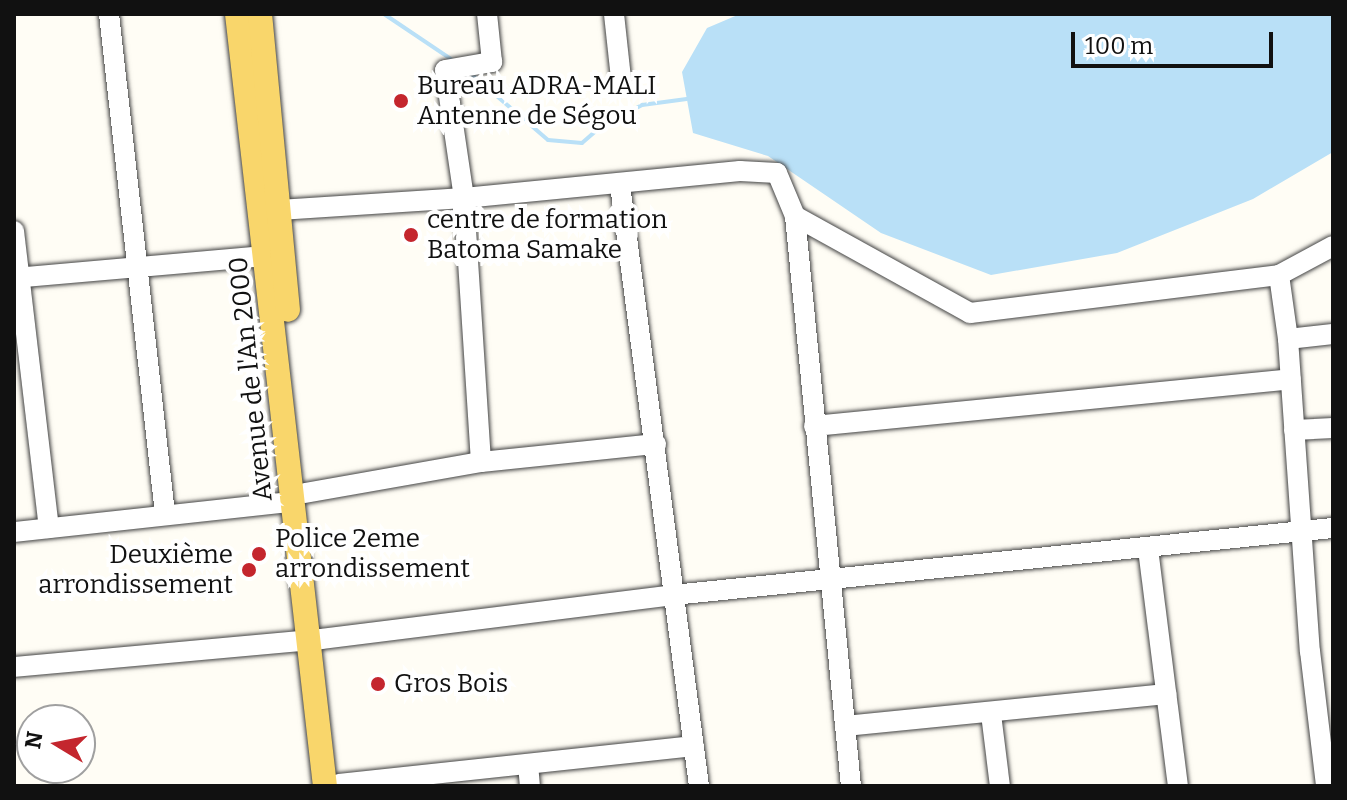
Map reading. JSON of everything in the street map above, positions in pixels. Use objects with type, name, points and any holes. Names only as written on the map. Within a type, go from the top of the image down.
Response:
[{"type":"main road","name":"Avenue de l'An 2000","points":[[237,14],[334,785]]},
{"type":"main road","name":"Avenue de l'An 2000","points":[[260,14],[279,210],[299,498]]},
{"type":"street","points":[[109,14],[165,514]]},
{"type":"street","points":[[481,462],[464,198],[445,70],[492,62],[487,14]]},
{"type":"street","points":[[614,14],[621,78]]},
{"type":"street","points":[[279,210],[620,185],[740,171],[777,173],[795,216],[851,786]]},
{"type":"street","points":[[620,185],[699,786]]},
{"type":"street","points":[[795,216],[970,313],[1279,275],[1333,246]]},
{"type":"street","points":[[14,231],[16,278],[49,528]]},
{"type":"street","points":[[16,278],[266,256]]},
{"type":"street","points":[[1279,275],[1288,339],[1301,531],[1326,786]]},
{"type":"street","points":[[1288,339],[1333,334]]},
{"type":"street","points":[[814,426],[1291,379]]},
{"type":"street","points":[[1294,430],[1333,428]]},
{"type":"street","points":[[14,532],[299,498],[481,462],[656,444]]},
{"type":"street","points":[[14,667],[315,640],[673,595],[1333,528]]},
{"type":"street","points":[[1148,549],[1178,786]]},
{"type":"street","points":[[845,726],[991,714],[1166,694]]},
{"type":"street","points":[[991,714],[1000,786]]},
{"type":"street","points":[[334,785],[694,746]]},
{"type":"street","points":[[528,764],[530,786]]},
{"type":"water","points":[[740,14],[1333,14],[1333,152],[1253,199],[1117,253],[991,275],[881,233],[768,156],[693,133],[682,72],[707,28]]},
{"type":"waterway","points":[[384,14],[454,61]]},
{"type":"waterway","points":[[471,74],[548,140],[582,143],[603,125],[642,105],[687,99]]},
{"type":"place","name":"Bureau ADRA-MALI Antenne de Ségou","points":[[401,101]]},
{"type":"place","name":"centre de formation Batoma Samake","points":[[411,235]]},
{"type":"place","name":"Police 2eme arrondissement","points":[[259,554]]},
{"type":"place","name":"Deuxième arrondissement","points":[[249,570]]},
{"type":"place","name":"Gros Bois","points":[[378,684]]}]
